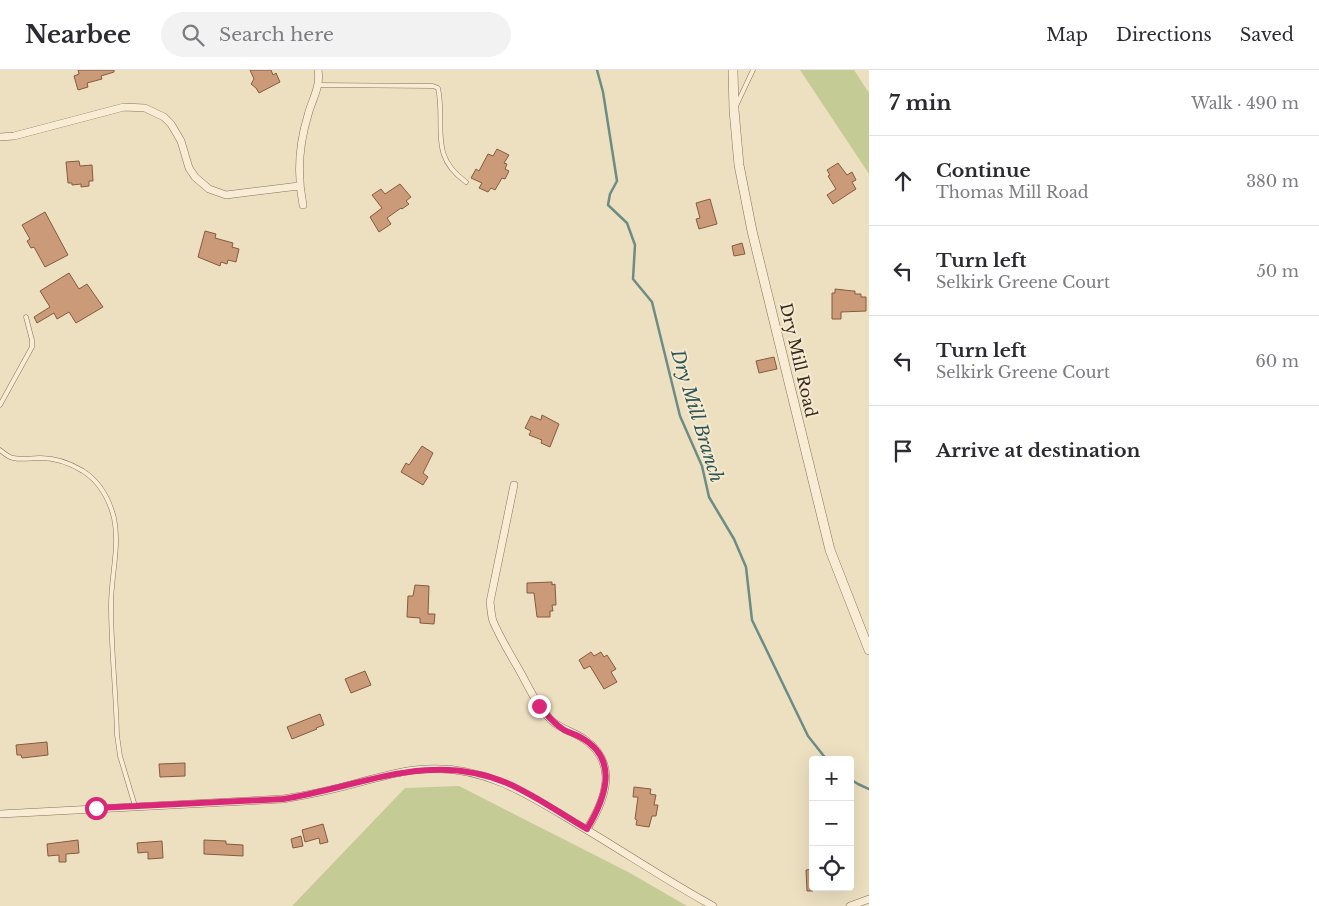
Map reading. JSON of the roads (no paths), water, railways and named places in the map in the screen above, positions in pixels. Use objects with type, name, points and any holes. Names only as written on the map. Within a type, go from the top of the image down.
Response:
[{"type":"street","points":[[303,205],[300,186],[302,136],[320,80],[318,70]]},
{"type":"street","name":"Dry Mill Road","points":[[733,70],[734,110],[739,165],[752,231],[830,550],[869,650]]},
{"type":"street","points":[[0,137],[14,136],[124,107],[145,108],[164,117],[172,124],[181,141],[189,168],[195,178],[210,189],[226,195],[300,186]]},
{"type":"street","points":[[514,486],[490,602],[492,618],[539,706],[551,720],[565,730],[583,738],[595,748],[604,760],[607,774],[604,790],[599,810],[587,829]]},
{"type":"street","points":[[0,814],[283,799],[408,771],[448,769],[477,774],[508,784],[587,829],[713,906]]},
{"type":"street","points":[[850,906],[869,900]]},
{"type":"lane","points":[[734,110],[753,70]]},
{"type":"lane","points":[[318,85],[434,86],[438,88],[440,96],[440,139],[443,154],[454,173],[466,182]]},
{"type":"lane","points":[[0,405],[32,346],[26,317]]},
{"type":"lane","points":[[0,450],[11,458],[57,460],[83,471],[104,491],[110,506],[116,536],[111,604],[117,735],[120,756],[135,806]]},
{"type":"waterway","name":"Dry Mill Branch","points":[[597,70],[603,92],[617,181],[610,194],[608,205],[627,223],[635,245],[633,279],[652,302],[680,416],[702,466],[709,497],[734,539],[746,567],[752,620],[808,736],[824,756]]},
{"type":"waterway","name":"Dry Mill Branch","points":[[854,782],[869,789]]}]
